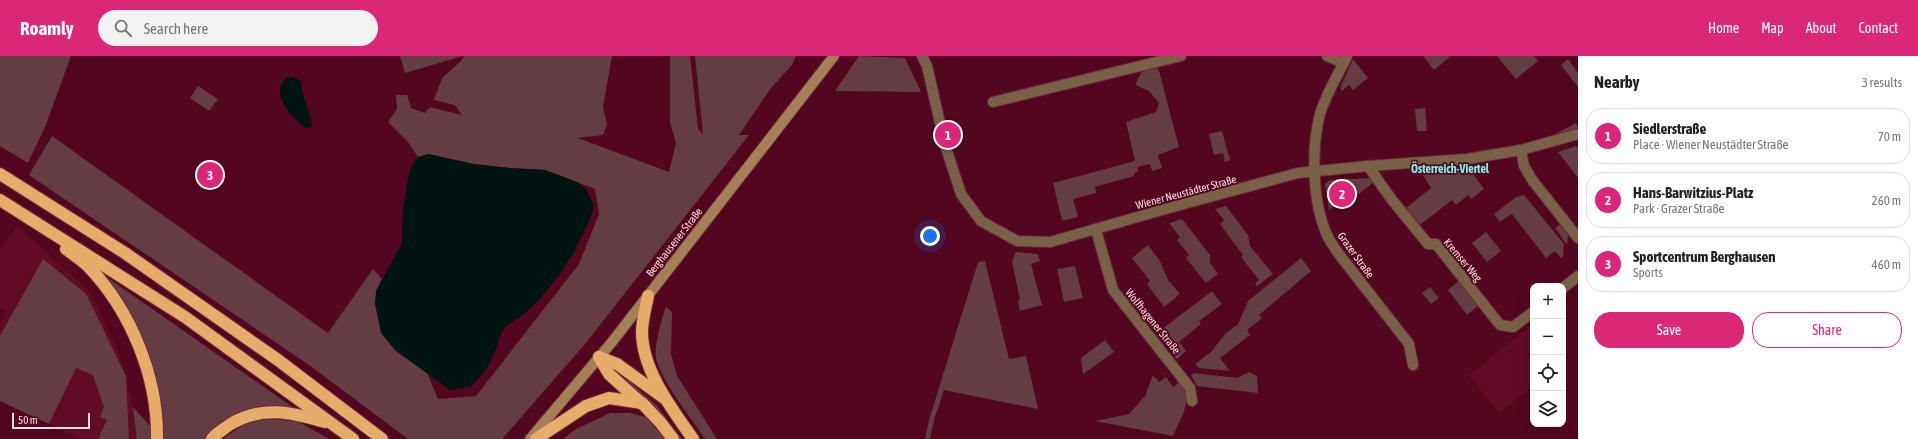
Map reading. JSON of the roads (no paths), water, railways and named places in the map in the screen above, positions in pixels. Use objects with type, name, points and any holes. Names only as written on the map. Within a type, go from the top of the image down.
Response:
[{"type":"highway","points":[[0,174],[125,253],[272,355],[382,439]]},
{"type":"highway","points":[[0,200],[185,317],[336,425],[353,439]]},
{"type":"highway","points":[[25,215],[88,266],[115,302],[128,323],[145,360],[153,395],[157,439]]},
{"type":"highway","points":[[648,296],[642,330],[643,345],[648,363],[666,400],[693,439]]},
{"type":"highway","points":[[599,357],[617,364],[666,400]]},
{"type":"highway","points":[[599,357],[609,374],[642,403],[660,422],[673,439]]},
{"type":"highway","points":[[536,439],[586,406],[603,399],[609,398],[642,403]]},
{"type":"highway","points":[[212,439],[215,435],[239,419],[262,413],[294,412],[336,425]]},
{"type":"street","name":"Berghausener Straße","points":[[530,439],[648,296],[834,56]]},
{"type":"street","name":"Wiener Neustädter Straße","points":[[922,56],[927,66],[945,145],[961,194],[981,221],[1017,241],[1050,242],[1298,173],[1467,159],[1521,150],[1578,134]]},
{"type":"street","points":[[993,102],[1181,56]]},
{"type":"street","points":[[1327,56],[1345,60]]},
{"type":"street","name":"Grazer Straße","points":[[1345,60],[1320,114],[1317,129],[1315,171],[1317,196],[1328,237],[1409,344],[1413,365]]},
{"type":"street","points":[[1521,150],[1524,166],[1533,181],[1578,238]]},
{"type":"street","name":"Kremser Weg","points":[[1368,166],[1392,200],[1428,244],[1436,244],[1500,325],[1513,327],[1530,314]]},
{"type":"street","name":"Wolfhagener Straße","points":[[1096,230],[1113,290],[1190,388],[1192,401]]},
{"type":"street","points":[[1566,286],[1578,276]]},
{"type":"place","name":"Siedlerstraße","points":[[948,135]]},
{"type":"place","name":"Sportcentrum Berghausen","points":[[210,175]]},
{"type":"place","name":"Hans-Barwitzius-Platz","points":[[1342,194]]},
{"type":"district","name":"Österreich-Viertel","points":[[1450,169]]}]
